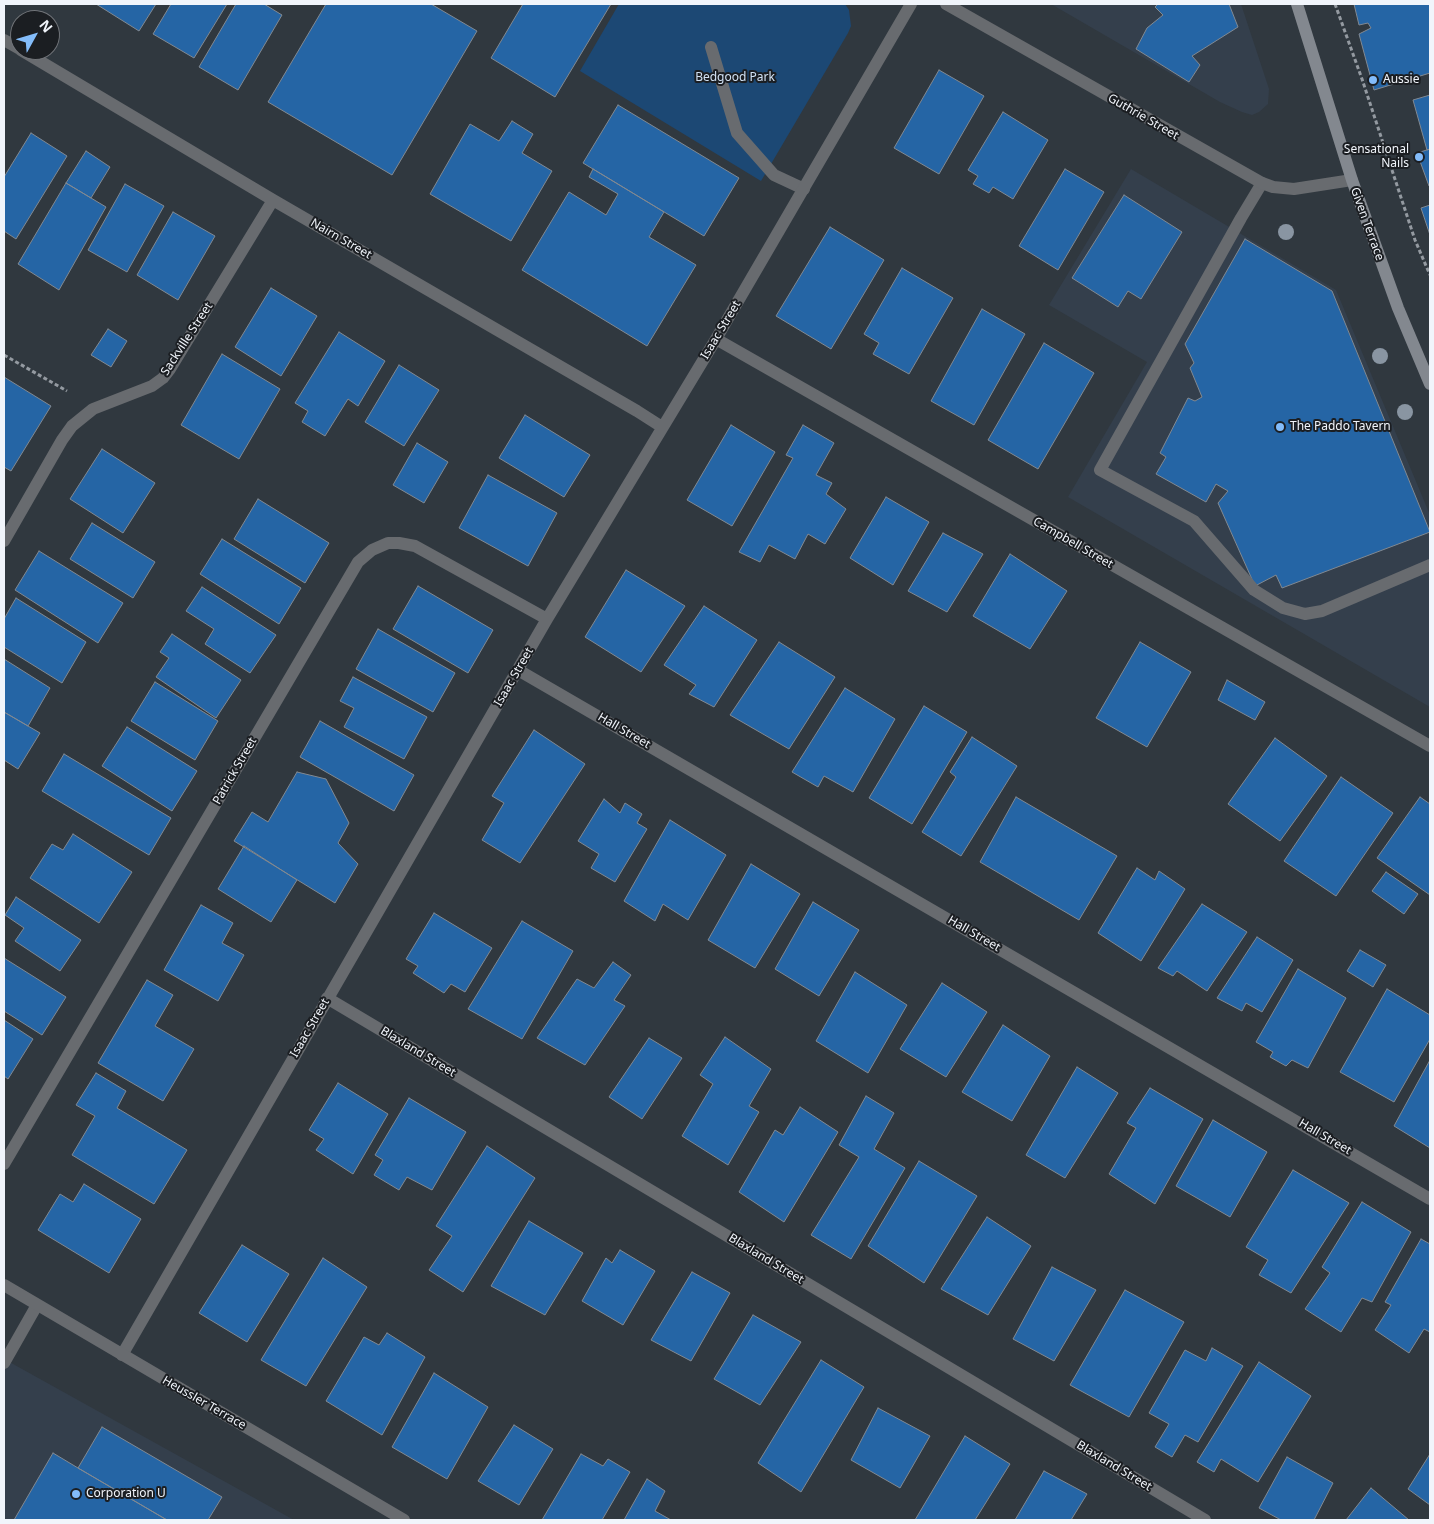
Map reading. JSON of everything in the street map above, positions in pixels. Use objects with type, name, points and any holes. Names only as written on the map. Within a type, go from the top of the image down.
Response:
[{"type":"main road","name":"Given Terrace","points":[[1297,4],[1352,180],[1398,308],[1430,384]]},
{"type":"street","name":"Isaac Street","points":[[122,1355],[547,619],[716,338],[911,4]]},
{"type":"street","name":"Guthrie Street","points":[[946,4],[1262,183],[1273,187],[1294,189],[1352,180]]},
{"type":"street","points":[[711,47],[737,133],[774,175],[804,189]]},
{"type":"street","name":"Nairn Street","points":[[38,60],[662,427]]},
{"type":"street","points":[[1262,183],[1100,470],[1194,521],[1254,590],[1283,608],[1305,614],[1322,611],[1430,566]]},
{"type":"street","name":"Sackville Street","points":[[4,541],[72,426],[93,409],[152,386],[163,378],[273,200]]},
{"type":"street","name":"Campbell Street","points":[[716,338],[1430,746]]},
{"type":"street","name":"Patrick Street","points":[[4,1164],[358,562],[372,550],[388,543],[415,546],[547,619]]},
{"type":"street","name":"Hall Street","points":[[518,670],[1430,1199]]},
{"type":"street","name":"Blaxland Street","points":[[327,998],[1205,1520]]},
{"type":"street","name":"Heussler Terrace","points":[[4,1285],[404,1520]]},
{"type":"street","points":[[4,1364],[38,1305]]},
{"type":"path","points":[[1335,4],[1415,240],[1430,275]]},
{"type":"path","points":[[4,355],[67,391]]},
{"type":"shaded area","points":[[1051,4],[1241,4],[1269,89],[1268,104],[1252,115],[1220,102]]},
{"type":"shaded area","points":[[1131,169],[1336,290],[1430,515],[1430,707],[1068,497],[1147,362],[1049,305]]},
{"type":"shaded area","points":[[4,1359],[294,1520],[4,1520]]},
{"type":"green space","name":"Bedgood Park","points":[[619,4],[845,4],[849,10],[851,26],[761,181],[580,71]]},
{"type":"building","points":[[96,4],[156,4],[139,31]]},
{"type":"building","points":[[171,4],[227,4],[194,58],[153,34]]},
{"type":"building","points":[[236,4],[264,4],[282,15],[238,90],[199,67]]},
{"type":"building","points":[[326,4],[431,4],[477,31],[392,175],[268,102]]},
{"type":"building","points":[[523,4],[611,4],[555,97],[491,58]]},
{"type":"building","points":[[1158,4],[1229,4],[1238,27],[1192,56],[1200,65],[1189,82],[1136,49],[1147,28],[1163,15],[1155,7]]},
{"type":"building","points":[[1354,4],[1430,4],[1430,73],[1374,90],[1359,34],[1371,28],[1368,23],[1359,25]]},
{"type":"building","points":[[939,70],[984,96],[939,174],[894,148]]},
{"type":"building","points":[[1430,95],[1430,149],[1427,150],[1413,100]]},
{"type":"building","points":[[618,105],[739,178],[704,236],[583,163]]},
{"type":"building","points":[[1003,112],[1048,140],[1013,199],[993,187],[989,193],[973,184],[978,176],[968,170]]},
{"type":"building","points":[[512,121],[533,134],[522,153],[552,171],[511,241],[430,194],[470,124],[499,141]]},
{"type":"building","points":[[31,133],[67,156],[16,239],[4,231],[4,177]]},
{"type":"building","points":[[1430,149],[1430,186],[1429,186],[1417,153]]},
{"type":"building","points":[[86,151],[110,167],[91,198],[66,183]]},
{"type":"building","points":[[593,169],[664,212],[649,237],[696,265],[647,346],[522,270],[569,192],[606,215],[618,194],[589,177]]},
{"type":"building","points":[[1065,169],[1104,192],[1058,270],[1019,246]]},
{"type":"building","points":[[66,183],[106,207],[59,290],[18,264]]},
{"type":"building","points":[[125,184],[164,206],[127,272],[88,250]]},
{"type":"building","points":[[1124,195],[1182,232],[1141,299],[1128,291],[1118,307],[1072,278]]},
{"type":"building","points":[[1430,205],[1430,235],[1421,208]]},
{"type":"building","points":[[173,212],[215,236],[178,300],[137,275]]},
{"type":"building","points":[[830,227],[884,260],[831,349],[776,316]]},
{"type":"building","name":"The Paddo Tavern","points":[[1245,239],[1332,291],[1430,532],[1282,588],[1276,575],[1255,586],[1218,503],[1228,491],[1216,484],[1206,502],[1156,474],[1166,457],[1160,453],[1188,398],[1195,401],[1202,397],[1190,368],[1194,363],[1185,344]]},
{"type":"building","points":[[902,268],[953,298],[909,374],[873,354],[879,343],[864,334]]},
{"type":"building","points":[[271,288],[317,316],[281,376],[235,347]]},
{"type":"building","points":[[982,309],[1025,334],[974,425],[931,401]]},
{"type":"building","points":[[108,329],[127,341],[111,367],[91,355]]},
{"type":"building","points":[[339,332],[385,361],[358,406],[348,399],[325,436],[302,422],[308,411],[295,403]]},
{"type":"building","points":[[1044,343],[1094,373],[1038,469],[988,440]]},
{"type":"building","points":[[222,354],[280,389],[239,459],[181,425]]},
{"type":"building","points":[[399,365],[439,390],[404,446],[365,422]]},
{"type":"building","points":[[4,377],[51,406],[11,471],[4,467]]},
{"type":"building","points":[[525,415],[590,455],[564,497],[499,458]]},
{"type":"building","points":[[731,425],[775,452],[732,526],[687,500]]},
{"type":"building","points":[[803,425],[834,443],[816,475],[832,483],[826,494],[846,509],[825,544],[808,534],[795,559],[769,545],[760,562],[739,552],[793,458],[786,455]]},
{"type":"building","points":[[417,443],[448,462],[424,503],[393,485]]},
{"type":"building","points":[[102,449],[155,483],[123,533],[70,499]]},
{"type":"building","points":[[488,475],[557,513],[528,566],[459,528]]},
{"type":"building","points":[[886,497],[929,522],[893,585],[850,558]]},
{"type":"building","points":[[258,499],[329,543],[305,583],[234,539]]},
{"type":"building","points":[[92,523],[155,562],[133,598],[70,559]]},
{"type":"building","points":[[943,533],[983,554],[947,612],[908,591]]},
{"type":"building","points":[[222,539],[301,588],[279,624],[200,574]]},
{"type":"building","points":[[39,551],[123,603],[98,643],[15,590]]},
{"type":"building","points":[[1010,554],[1067,591],[1030,649],[973,616]]},
{"type":"building","points":[[626,570],[685,606],[641,672],[585,637]]},
{"type":"building","points":[[418,586],[493,630],[468,673],[393,629]]},
{"type":"building","points":[[202,587],[276,635],[250,673],[205,644],[214,629],[186,611]]},
{"type":"building","points":[[16,598],[86,642],[62,683],[4,647],[4,619]]},
{"type":"building","points":[[704,606],[757,640],[714,707],[689,694],[696,685],[664,665]]},
{"type":"building","points":[[378,629],[455,673],[433,712],[356,669]]},
{"type":"building","points":[[172,634],[241,680],[216,718],[156,677],[169,658],[160,652]]},
{"type":"building","points":[[779,642],[835,677],[789,749],[730,715]]},
{"type":"building","points":[[1140,642],[1191,672],[1147,747],[1096,718]]},
{"type":"building","points":[[4,659],[50,688],[28,726],[4,712]]},
{"type":"building","points":[[353,677],[427,717],[404,759],[344,727],[354,708],[340,701]]},
{"type":"building","points":[[1227,680],[1265,702],[1255,720],[1218,700]]},
{"type":"building","points":[[155,682],[218,721],[195,760],[131,721]]},
{"type":"building","points":[[845,688],[895,719],[853,792],[824,776],[818,787],[792,772]]},
{"type":"building","points":[[924,706],[967,732],[912,824],[869,798]]},
{"type":"building","points":[[4,712],[40,733],[18,769],[4,760]]},
{"type":"building","points":[[320,721],[414,775],[394,811],[300,757]]},
{"type":"building","points":[[127,727],[197,771],[172,811],[102,766]]},
{"type":"building","points":[[534,730],[585,764],[520,863],[482,840],[504,803],[492,796]]},
{"type":"building","points":[[972,737],[1017,766],[961,856],[922,832],[956,777],[950,772]]},
{"type":"building","points":[[1275,738],[1327,776],[1280,841],[1228,804]]},
{"type":"building","points":[[64,754],[171,818],[149,855],[42,791]]},
{"type":"building","points":[[297,772],[326,779],[349,823],[338,843],[358,864],[335,903],[234,841],[252,812],[268,822]]},
{"type":"building","points":[[1341,777],[1393,813],[1336,896],[1284,861]]},
{"type":"building","points":[[1016,797],[1117,856],[1079,920],[980,862]]},
{"type":"building","points":[[1420,797],[1430,804],[1430,895],[1377,858]]},
{"type":"building","points":[[604,799],[620,813],[625,803],[642,814],[637,823],[647,829],[615,882],[591,868],[599,854],[578,841]]},
{"type":"building","points":[[670,820],[726,855],[688,920],[663,904],[655,921],[624,901]]},
{"type":"building","points":[[73,834],[132,872],[99,923],[30,878],[52,844],[63,850]]},
{"type":"building","points":[[244,846],[297,880],[271,922],[218,889]]},
{"type":"building","points":[[751,864],[800,894],[755,968],[708,940]]},
{"type":"building","points":[[1137,868],[1155,880],[1159,871],[1185,889],[1141,961],[1098,933]]},
{"type":"building","points":[[1386,872],[1418,894],[1404,914],[1372,891]]},
{"type":"building","points":[[16,897],[81,940],[60,971],[15,941],[24,928],[5,915]]},
{"type":"building","points":[[813,902],[859,930],[819,996],[775,969]]},
{"type":"building","points":[[1202,904],[1247,932],[1207,991],[1177,971],[1173,976],[1158,968]]},
{"type":"building","points":[[201,905],[233,923],[222,943],[244,955],[218,1001],[164,970]]},
{"type":"building","points":[[434,913],[492,948],[465,992],[451,984],[444,993],[413,973],[418,966],[406,959]]},
{"type":"building","points":[[522,921],[573,951],[522,1039],[468,1009]]},
{"type":"building","points":[[1257,937],[1293,960],[1262,1012],[1246,1003],[1242,1011],[1217,998]]},
{"type":"building","points":[[1360,950],[1386,965],[1373,987],[1347,971]]},
{"type":"building","points":[[4,958],[66,997],[42,1035],[4,1011]]},
{"type":"building","points":[[613,962],[631,975],[614,1000],[625,1006],[585,1065],[537,1038],[577,979],[594,988]]},
{"type":"building","points":[[1298,969],[1346,998],[1308,1068],[1292,1060],[1286,1066],[1270,1057],[1273,1052],[1256,1042]]},
{"type":"building","points":[[855,972],[907,1005],[868,1073],[816,1041]]},
{"type":"building","points":[[147,980],[173,995],[155,1026],[194,1049],[163,1101],[98,1063]]},
{"type":"building","points":[[942,983],[987,1012],[946,1077],[900,1049]]},
{"type":"building","points":[[1387,989],[1430,1015],[1430,1039],[1394,1102],[1340,1072]]},
{"type":"building","points":[[4,1020],[33,1039],[8,1079],[4,1076]]},
{"type":"building","points":[[1003,1025],[1050,1056],[1012,1121],[962,1092]]},
{"type":"building","points":[[725,1037],[771,1069],[749,1106],[759,1112],[728,1165],[682,1136],[713,1084],[700,1075]]},
{"type":"building","points":[[649,1038],[682,1058],[642,1119],[609,1097]]},
{"type":"building","points":[[1430,1060],[1430,1148],[1394,1126]]},
{"type":"building","points":[[1077,1067],[1118,1093],[1065,1178],[1026,1155]]},
{"type":"building","points":[[96,1073],[126,1091],[117,1108],[187,1150],[154,1204],[72,1155],[95,1116],[76,1105]]},
{"type":"building","points":[[338,1083],[388,1114],[353,1174],[316,1150],[324,1139],[309,1130]]},
{"type":"building","points":[[1150,1088],[1203,1119],[1155,1204],[1109,1174],[1136,1128],[1127,1123]]},
{"type":"building","points":[[866,1096],[894,1113],[874,1149],[905,1168],[851,1259],[811,1235],[859,1157],[839,1145]]},
{"type":"building","points":[[409,1098],[466,1132],[432,1190],[407,1177],[399,1190],[374,1175],[383,1160],[375,1155]]},
{"type":"building","points":[[800,1107],[838,1132],[784,1222],[739,1192],[775,1130],[783,1135]]},
{"type":"building","points":[[1213,1120],[1267,1152],[1230,1217],[1176,1186]]},
{"type":"building","points":[[487,1146],[535,1178],[463,1292],[429,1270],[452,1236],[436,1226]]},
{"type":"building","points":[[919,1161],[977,1196],[924,1283],[868,1246]]},
{"type":"building","points":[[1293,1170],[1349,1203],[1291,1293],[1259,1275],[1268,1260],[1246,1247]]},
{"type":"building","points":[[84,1184],[141,1219],[109,1273],[38,1230],[60,1194],[73,1202]]},
{"type":"building","points":[[1362,1202],[1411,1232],[1372,1302],[1362,1298],[1341,1332],[1305,1309],[1330,1273],[1322,1267]]},
{"type":"building","points":[[987,1217],[1031,1246],[988,1315],[941,1289]]},
{"type":"building","points":[[529,1221],[583,1253],[545,1315],[491,1286]]},
{"type":"building","points":[[1421,1239],[1430,1244],[1430,1332],[1424,1329],[1409,1353],[1375,1330],[1391,1305],[1385,1302]]},
{"type":"building","points":[[242,1245],[289,1274],[247,1342],[199,1313]]},
{"type":"building","points":[[620,1250],[655,1271],[623,1325],[582,1301],[606,1258],[612,1263]]},
{"type":"building","points":[[323,1258],[367,1287],[306,1386],[261,1360]]},
{"type":"building","points":[[1052,1267],[1096,1290],[1054,1361],[1013,1339]]},
{"type":"building","points":[[692,1272],[730,1293],[691,1361],[651,1340]]},
{"type":"building","points":[[1125,1290],[1184,1322],[1129,1417],[1070,1385]]},
{"type":"building","points":[[753,1315],[801,1342],[760,1405],[714,1379]]},
{"type":"building","points":[[387,1333],[425,1357],[382,1435],[326,1401],[364,1337],[379,1345]]},
{"type":"building","points":[[1212,1348],[1243,1366],[1198,1442],[1185,1435],[1172,1457],[1155,1447],[1169,1424],[1149,1413],[1185,1350],[1206,1361]]},
{"type":"building","points":[[821,1360],[864,1387],[801,1492],[758,1463]]},
{"type":"building","points":[[1259,1362],[1311,1396],[1258,1482],[1221,1459],[1214,1472],[1197,1462]]},
{"type":"building","points":[[434,1373],[488,1407],[447,1479],[392,1447]]},
{"type":"building","points":[[878,1408],[930,1436],[900,1488],[851,1460]]},
{"type":"building","points":[[514,1425],[553,1449],[519,1505],[478,1481]]},
{"type":"building","points":[[102,1427],[222,1497],[208,1520],[167,1520],[78,1468]]},
{"type":"building","points":[[965,1436],[1010,1464],[975,1520],[915,1520]]},
{"type":"building","name":"Corporation U","points":[[53,1453],[78,1468],[167,1520],[14,1520]]},
{"type":"building","points":[[581,1454],[603,1466],[608,1459],[630,1472],[602,1520],[542,1520]]},
{"type":"building","points":[[1430,1454],[1430,1505],[1408,1489]]},
{"type":"building","points":[[1287,1457],[1333,1483],[1314,1520],[1281,1520],[1259,1508]]},
{"type":"building","points":[[1044,1471],[1087,1494],[1071,1520],[1015,1520]]},
{"type":"building","points":[[647,1479],[665,1491],[655,1511],[671,1520],[624,1520]]},
{"type":"building","points":[[1371,1488],[1409,1520],[1346,1520]]},
{"type":"place","name":"Aussie","points":[[1373,80]]},
{"type":"place","name":"Sensational Nails","points":[[1419,157]]},
{"type":"place","name":"The Paddo Tavern","points":[[1280,427]]},
{"type":"place","name":"Corporation U","points":[[76,1494]]}]
